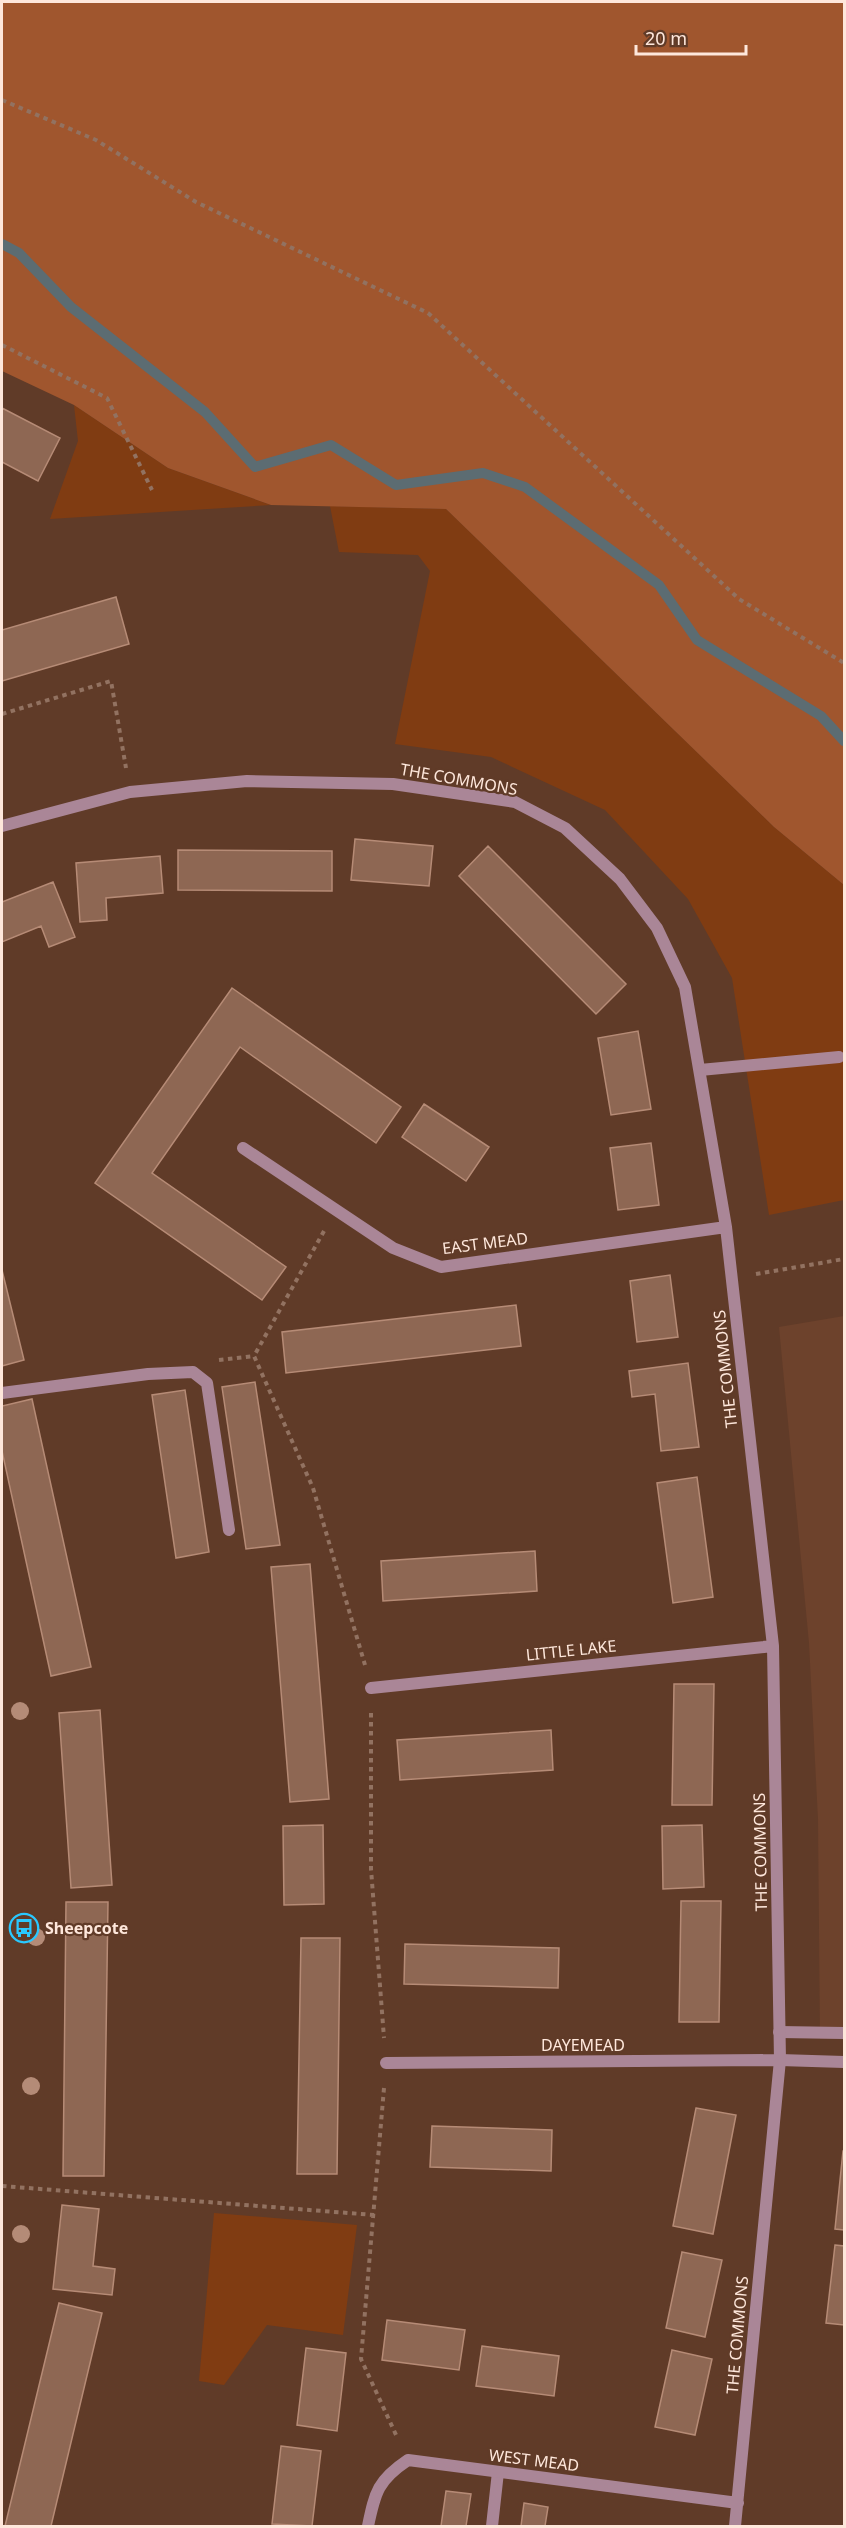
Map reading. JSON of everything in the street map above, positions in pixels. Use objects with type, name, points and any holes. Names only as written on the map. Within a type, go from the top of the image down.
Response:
[{"type":"street","name":"THE COMMONS","points":[[2,826],[130,792],[247,781],[393,784],[515,802],[565,828],[620,879],[657,928],[685,987],[726,1227],[773,1646],[780,2060],[735,2526]]},
{"type":"street","points":[[700,1070],[839,1058]]},
{"type":"street","name":"EAST MEAD","points":[[243,1148],[393,1248],[441,1267],[726,1227]]},
{"type":"street","points":[[2,1392],[148,1374],[193,1372],[207,1383],[229,1530]]},
{"type":"street","name":"LITTLE LAKE","points":[[372,1688],[773,1646]]},
{"type":"street","points":[[779,2032],[844,2033]]},
{"type":"street","name":"DAYEMEAD","points":[[386,2063],[780,2060],[844,2062]]},
{"type":"street","points":[[368,2526],[375,2491],[389,2472],[408,2460]]},
{"type":"street","name":"WEST MEAD","points":[[408,2460],[738,2503]]},
{"type":"street","points":[[492,2526],[498,2472]]},
{"type":"path","points":[[2,100],[96,140],[196,202],[428,313],[739,599],[844,663]]},
{"type":"path","points":[[2,345],[106,398],[152,490]]},
{"type":"path","points":[[2,714],[111,681],[130,792]]},
{"type":"path","points":[[336,1210],[254,1356],[313,1488],[372,1688],[371,1869],[386,2063],[362,2359],[408,2460]]},
{"type":"path","points":[[732,1278],[844,1259]]},
{"type":"path","points":[[2,2186],[374,2215]]},
{"type":"shaded area","points":[[2,2],[844,2],[844,885],[774,827],[446,509],[271,505],[168,468],[74,405],[2,371]]},
{"type":"shaded area","points":[[74,405],[168,468],[271,505],[50,519],[78,441]]},
{"type":"shaded area","points":[[330,506],[446,509],[774,827],[844,885],[844,1200],[769,1215],[732,978],[688,899],[605,810],[491,757],[395,744],[430,571],[418,555],[339,552]]},
{"type":"shaded area","points":[[844,1316],[844,2039],[820,2039],[818,1819],[809,1643],[779,1327]]},
{"type":"shaded area","points":[[214,2213],[357,2225],[343,2335],[267,2325],[224,2385],[199,2381]]},
{"type":"building","points":[[2,408],[60,438],[38,481],[2,462]]},
{"type":"building","points":[[116,597],[129,644],[2,681],[2,630]]},
{"type":"building","points":[[355,839],[433,846],[429,886],[351,880]]},
{"type":"building","points":[[488,846],[626,984],[596,1014],[459,876]]},
{"type":"building","points":[[178,850],[332,851],[332,891],[178,890]]},
{"type":"building","points":[[160,856],[163,893],[106,898],[107,920],[80,922],[76,863]]},
{"type":"building","points":[[53,882],[75,937],[49,947],[41,926],[2,942],[2,902]]},
{"type":"building","points":[[232,988],[401,1107],[376,1143],[240,1047],[152,1173],[286,1267],[262,1300],[95,1183]]},
{"type":"building","points":[[638,1031],[651,1109],[611,1115],[598,1038]]},
{"type":"building","points":[[424,1104],[489,1147],[466,1181],[402,1137]]},
{"type":"building","points":[[651,1143],[659,1205],[618,1210],[610,1148]]},
{"type":"building","points":[[2,1270],[24,1360],[2,1366]]},
{"type":"building","points":[[670,1275],[678,1337],[637,1342],[630,1281]]},
{"type":"building","points":[[516,1305],[521,1346],[286,1373],[282,1332]]},
{"type":"building","points":[[688,1363],[699,1447],[661,1451],[655,1394],[632,1397],[629,1371]]},
{"type":"building","points":[[255,1382],[280,1545],[246,1549],[222,1387]]},
{"type":"building","points":[[185,1390],[209,1552],[176,1558],[152,1395]]},
{"type":"building","points":[[32,1399],[91,1667],[51,1676],[2,1451],[2,1406]]},
{"type":"building","points":[[697,1477],[713,1597],[673,1603],[657,1483]]},
{"type":"building","points":[[535,1551],[537,1591],[383,1601],[381,1561]]},
{"type":"building","points":[[310,1564],[329,1799],[290,1802],[271,1567]]},
{"type":"building","points":[[674,1684],[714,1684],[712,1805],[672,1805]]},
{"type":"building","points":[[100,1710],[112,1885],[71,1888],[59,1713]]},
{"type":"building","points":[[551,1730],[553,1770],[400,1780],[397,1740]]},
{"type":"building","points":[[323,1825],[324,1904],[284,1905],[283,1826]]},
{"type":"building","points":[[702,1825],[704,1887],[663,1889],[662,1826]]},
{"type":"building","points":[[681,1901],[721,1901],[719,2022],[679,2022]]},
{"type":"building","points":[[66,1902],[108,1902],[104,2176],[63,2176]]},
{"type":"building","points":[[301,1938],[340,1938],[337,2174],[297,2174]]},
{"type":"building","points":[[405,1944],[559,1948],[558,1988],[404,1984]]},
{"type":"building","points":[[696,2108],[736,2115],[713,2234],[673,2226]]},
{"type":"building","points":[[432,2126],[552,2130],[551,2171],[430,2167]]},
{"type":"building","points":[[844,2151],[844,2230],[835,2229]]},
{"type":"building","points":[[62,2205],[99,2209],[93,2266],[115,2269],[112,2295],[53,2289]]},
{"type":"building","points":[[835,2245],[844,2246],[844,2325],[826,2323]]},
{"type":"building","points":[[682,2252],[722,2260],[705,2337],[666,2328]]},
{"type":"building","points":[[59,2303],[102,2313],[51,2526],[5,2526]]},
{"type":"building","points":[[387,2320],[465,2330],[459,2370],[382,2360]]},
{"type":"building","points":[[482,2346],[559,2356],[554,2396],[476,2386]]},
{"type":"building","points":[[306,2348],[346,2353],[337,2431],[297,2425]]},
{"type":"building","points":[[672,2350],[712,2359],[695,2435],[655,2427]]},
{"type":"building","points":[[281,2446],[321,2451],[312,2526],[272,2524]]},
{"type":"building","points":[[446,2491],[471,2494],[466,2526],[441,2526]]},
{"type":"building","points":[[524,2503],[548,2507],[545,2526],[521,2526]]},
{"type":"waterway","points":[[2,244],[19,253],[71,307],[205,412],[255,467],[331,445],[396,485],[483,473],[525,487],[659,585],[697,640],[821,716],[844,741]]},
{"type":"place","name":"Sheepcote","points":[[24,1928]]}]
